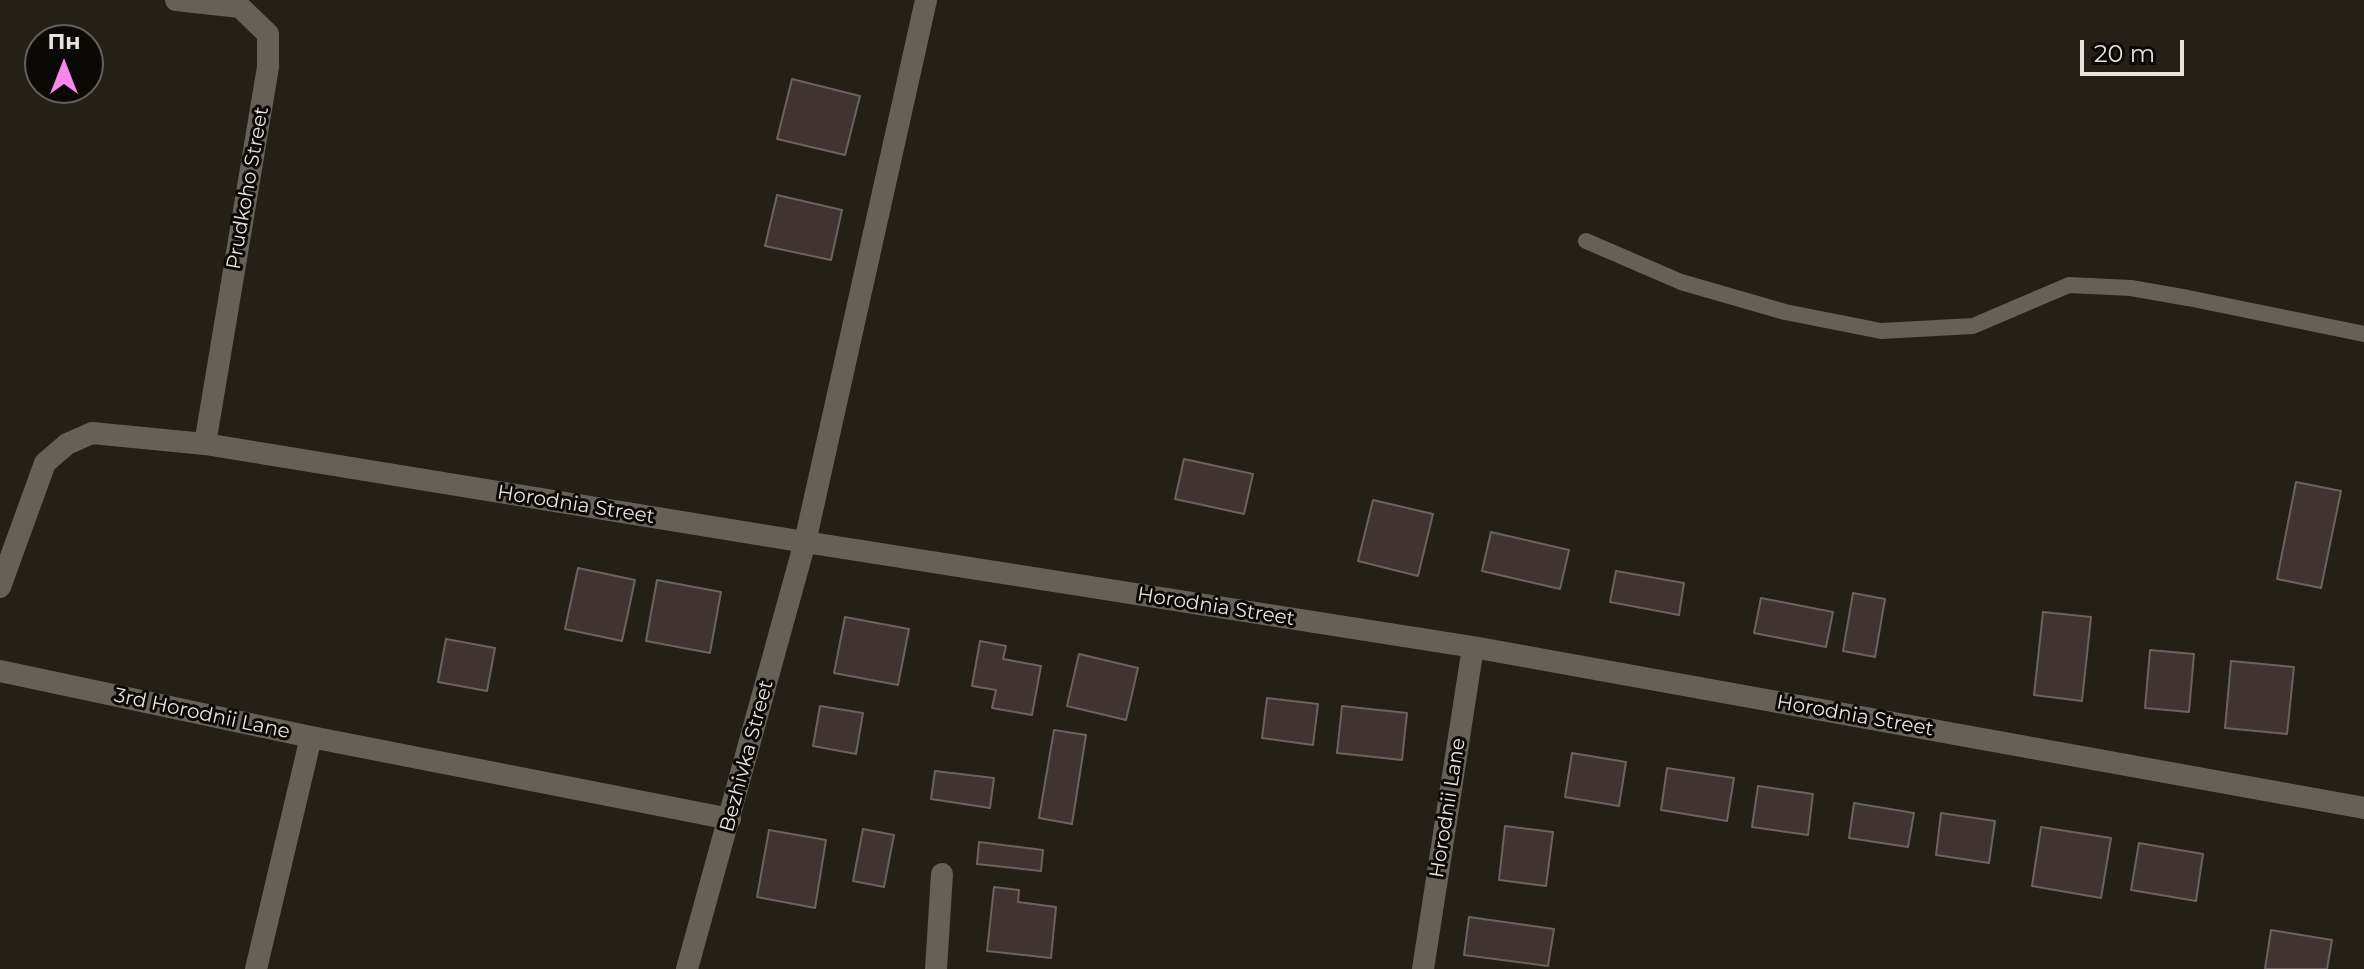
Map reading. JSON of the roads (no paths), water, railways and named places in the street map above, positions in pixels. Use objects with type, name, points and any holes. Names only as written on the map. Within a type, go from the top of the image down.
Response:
[{"type":"street","name":"Prudkoho Street","points":[[176,0],[240,7],[268,34],[268,67],[205,444]]},
{"type":"street","name":"Bezhivka Street","points":[[687,969],[805,542],[926,0]]},
{"type":"street","name":"Horodnia Street","points":[[0,587],[45,463],[67,444],[92,433],[205,444],[1473,647],[2364,808]]},
{"type":"street","name":"Horodnii Lane","points":[[1423,969],[1473,647]]},
{"type":"street","name":"3rd Horodnii Lane","points":[[0,671],[311,737],[256,969]]},
{"type":"street","points":[[311,737],[730,819]]},
{"type":"street","points":[[936,969],[942,874]]},
{"type":"lane","points":[[1586,241],[1681,282],[1785,312],[1881,331],[1973,326],[2069,285],[2131,288],[2174,295],[2364,334]]}]
